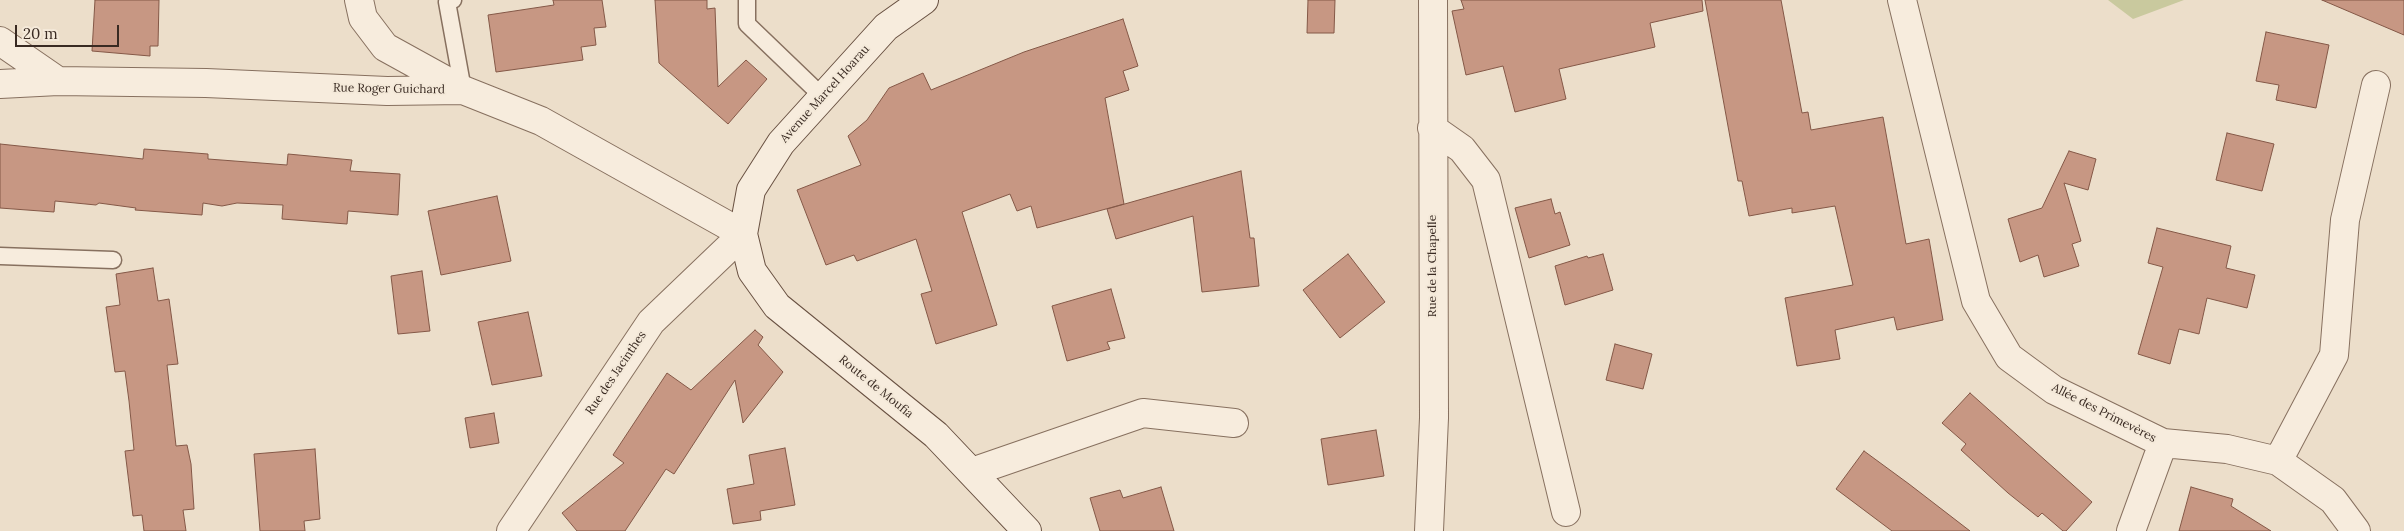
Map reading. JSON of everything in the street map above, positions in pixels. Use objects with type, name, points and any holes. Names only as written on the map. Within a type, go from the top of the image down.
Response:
[{"type":"street","points":[[359,0],[363,18],[386,47],[463,90]]},
{"type":"street","name":"Avenue Marcel Hoarau","points":[[743,234],[750,190],[781,143],[886,27],[924,0]]},
{"type":"street","name":"Rue de la Chapelle","points":[[1429,531],[1434,418],[1433,0]]},
{"type":"street","name":"Allée des Primevères","points":[[1902,0],[1976,301],[2009,357],[2054,390],[2162,443],[2226,449],[2278,461]]},
{"type":"street","points":[[0,41],[58,81]]},
{"type":"street","name":"Rue Roger Guichard","points":[[0,84],[58,81],[206,83],[387,92],[463,90],[541,120],[743,234]]},
{"type":"street","points":[[2356,531],[2333,500],[2278,461],[2334,355],[2345,220],[2376,85]]},
{"type":"street","points":[[1432,128],[1462,149],[1486,180],[1566,512]]},
{"type":"street","name":"Route de Moufia","points":[[743,234],[752,271],[777,306],[936,435],[1027,531]]},
{"type":"street","name":"Rue des Jacinthes","points":[[511,531],[651,322],[743,234]]},
{"type":"street","points":[[972,472],[1143,413],[1234,424]]},
{"type":"street","points":[[2131,531],[2162,443]]},
{"type":"lane","points":[[453,0],[447,2],[463,90]]},
{"type":"lane","points":[[747,0],[747,24],[823,97]]},
{"type":"lane","points":[[0,256],[113,260]]},
{"type":"green space","points":[[2108,0],[2184,0],[2133,19]]},
{"type":"building","points":[[95,0],[159,0],[158,46],[150,46],[150,56],[92,51]]},
{"type":"building","points":[[553,0],[602,0],[606,27],[594,28],[596,45],[581,47],[583,60],[496,72],[488,15],[554,5]]},
{"type":"building","points":[[655,0],[707,0],[707,9],[715,8],[718,87],[746,60],[767,79],[728,124],[659,63]]},
{"type":"building","points":[[1308,0],[1335,0],[1334,33],[1307,33]]},
{"type":"building","points":[[1461,0],[1702,0],[1703,11],[1650,23],[1655,47],[1559,69],[1566,99],[1515,112],[1503,66],[1466,75],[1452,11],[1464,9]]},
{"type":"building","points":[[1705,0],[1781,0],[1802,113],[1808,112],[1811,130],[1883,117],[1906,244],[1929,239],[1943,320],[1897,330],[1894,317],[1835,330],[1840,359],[1797,366],[1785,298],[1853,285],[1835,206],[1792,213],[1792,208],[1749,216],[1742,181],[1738,181]]},
{"type":"building","points":[[2322,0],[2404,0],[2404,35]]},
{"type":"building","points":[[1123,19],[1138,66],[1123,71],[1129,90],[1105,98],[1124,204],[1037,228],[1031,206],[1017,211],[1010,194],[962,212],[997,325],[936,344],[921,294],[932,291],[916,239],[857,261],[854,255],[826,265],[797,190],[861,165],[848,136],[867,120],[889,88],[923,73],[931,90],[1024,52]]},
{"type":"building","points":[[2266,32],[2329,45],[2316,108],[2276,100],[2279,85],[2256,81]]},
{"type":"building","points":[[2227,133],[2274,144],[2262,191],[2216,180]]},
{"type":"building","points":[[0,144],[143,159],[144,149],[208,154],[208,159],[287,165],[288,154],[352,160],[350,171],[400,174],[398,215],[348,211],[347,224],[282,219],[283,205],[237,203],[222,206],[203,203],[202,215],[135,210],[136,208],[99,203],[96,205],[55,201],[54,212],[0,208]]},
{"type":"building","points":[[2069,151],[2096,159],[2088,190],[2064,183],[2081,241],[2072,244],[2079,266],[2044,277],[2038,255],[2020,262],[2008,219],[2042,208]]},
{"type":"building","points":[[1241,171],[1250,238],[1254,238],[1259,286],[1202,292],[1193,216],[1116,239],[1107,209]]},
{"type":"building","points":[[497,196],[511,261],[441,275],[428,211]]},
{"type":"building","points":[[1551,199],[1555,214],[1560,212],[1570,245],[1529,258],[1515,208]]},
{"type":"building","points":[[2157,228],[2231,246],[2226,268],[2255,275],[2247,308],[2207,298],[2199,334],[2179,329],[2170,364],[2138,354],[2163,267],[2148,263]]},
{"type":"building","points":[[1348,254],[1385,302],[1340,338],[1303,290]]},
{"type":"building","points":[[1603,254],[1613,290],[1565,305],[1555,266],[1587,256],[1588,258]]},
{"type":"building","points":[[153,268],[158,301],[169,299],[178,364],[167,365],[176,446],[187,445],[191,464],[194,509],[183,510],[186,531],[144,531],[142,515],[133,516],[125,451],[134,450],[129,401],[125,371],[115,372],[106,307],[120,305],[116,274]]},
{"type":"building","points":[[422,271],[430,331],[398,334],[391,276]]},
{"type":"building","points":[[1111,289],[1125,338],[1107,342],[1110,349],[1067,361],[1052,306]]},
{"type":"building","points":[[528,312],[542,376],[492,385],[478,322]]},
{"type":"building","points":[[755,330],[763,337],[758,345],[783,372],[743,423],[735,380],[674,474],[666,469],[625,531],[577,531],[562,513],[624,463],[613,455],[667,373],[691,390]]},
{"type":"building","points":[[1615,344],[1652,354],[1643,389],[1606,380]]},
{"type":"building","points":[[1970,393],[2092,502],[2066,531],[2063,531],[2042,513],[2038,517],[2008,493],[1961,450],[1966,444],[1942,423]]},
{"type":"building","points":[[494,413],[499,443],[470,448],[465,418]]},
{"type":"building","points":[[1376,430],[1384,476],[1328,485],[1321,439]]},
{"type":"building","points":[[785,448],[795,505],[760,511],[761,520],[733,524],[727,489],[754,484],[749,455]]},
{"type":"building","points":[[315,449],[320,519],[304,521],[305,531],[260,531],[254,454]]},
{"type":"building","points":[[1864,451],[1970,531],[1892,531],[1836,489]]},
{"type":"building","points":[[1161,487],[1174,531],[1100,531],[1090,498],[1120,490],[1123,498]]},
{"type":"building","points":[[2191,487],[2233,499],[2231,506],[2271,531],[2179,531]]}]
